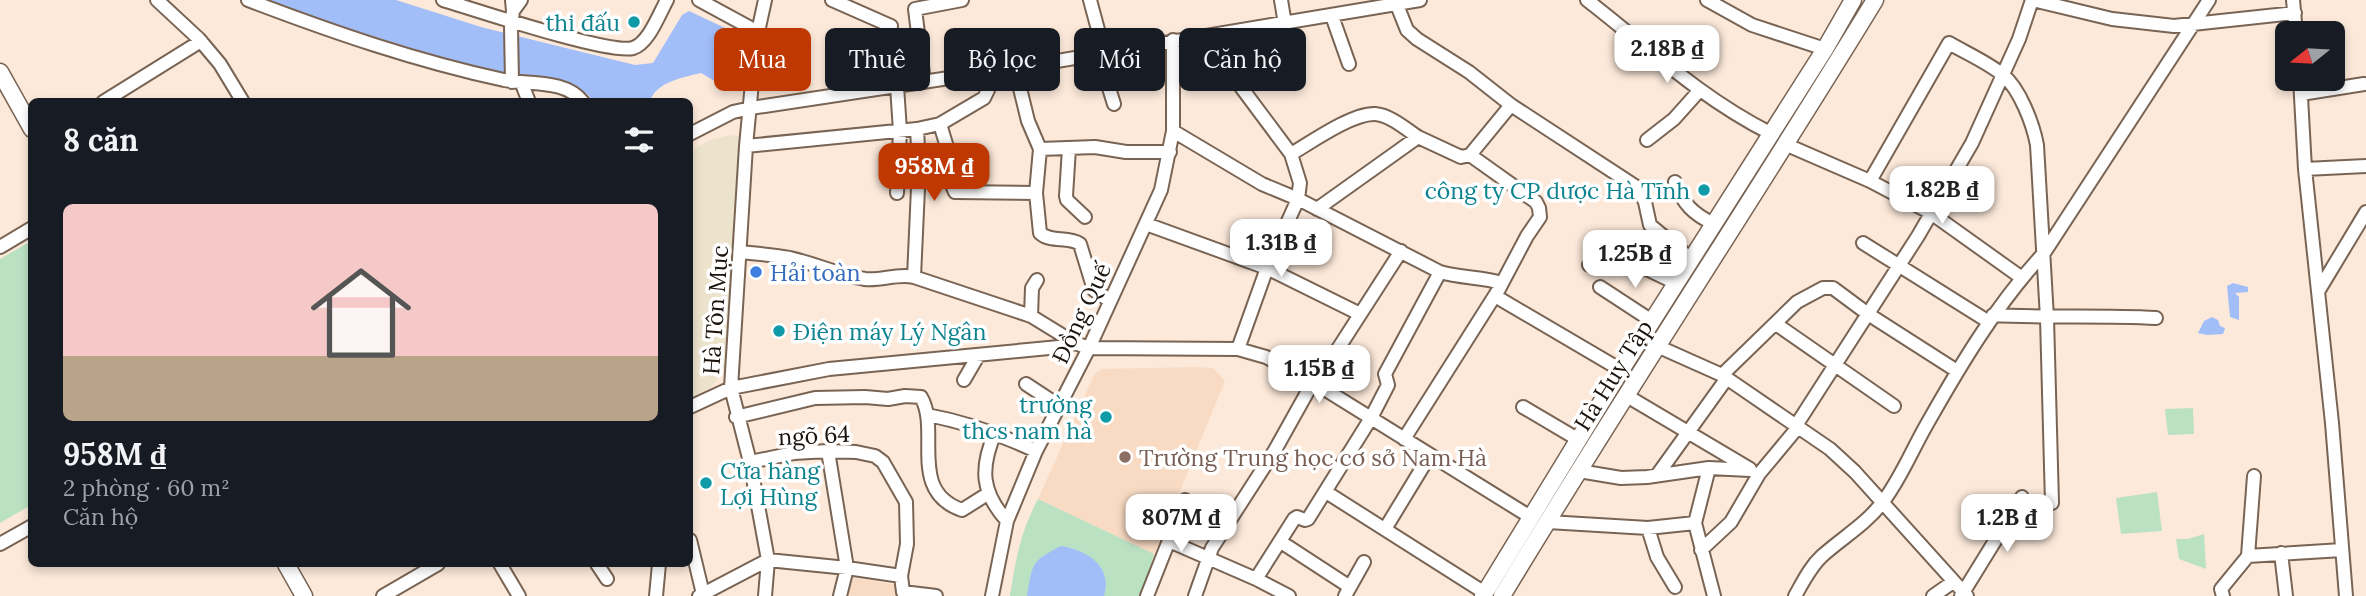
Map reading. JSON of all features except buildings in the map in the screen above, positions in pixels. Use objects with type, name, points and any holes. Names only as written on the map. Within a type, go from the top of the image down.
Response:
[{"type":"main road","name":"Hà Huy Tập","points":[[1507,594],[1579,440],[1825,49],[1853,0]]},
{"type":"main road","name":"Hà Huy Tập","points":[[1484,595],[1579,471],[1787,145],[1875,0]]},
{"type":"main road","points":[[0,72],[28,122]]},
{"type":"main road","points":[[288,567],[304,596]]},
{"type":"street","points":[[157,0],[201,41],[220,64],[241,98]]},
{"type":"street","points":[[248,0],[321,28],[456,70],[570,89],[579,98]]},
{"type":"street","points":[[443,0],[513,12],[591,43],[632,48],[643,40],[667,0]]},
{"type":"street","points":[[699,0],[751,28]]},
{"type":"street","name":"Hà Tôn Mục","points":[[759,28],[765,0]]},
{"type":"street","points":[[832,0],[891,26]]},
{"type":"street","points":[[916,28],[913,4],[921,6],[962,0]]},
{"type":"street","points":[[1090,0],[1096,28]]},
{"type":"street","points":[[1280,0],[1285,24]]},
{"type":"street","points":[[1260,28],[1332,16],[1361,5],[1397,5],[1420,0]]},
{"type":"street","points":[[1587,0],[1699,91],[1770,133]]},
{"type":"street","points":[[1707,0],[1752,24],[1825,49]]},
{"type":"street","points":[[1701,550],[1731,522],[1755,472],[1798,425],[1931,213],[1972,143],[1985,109],[2019,39],[2032,0],[2112,19],[2174,26],[2294,7]]},
{"type":"street","points":[[1796,596],[1808,573],[1821,558],[1860,526],[1882,503],[1957,371],[1991,318],[2044,253],[2210,0]]},
{"type":"street","points":[[1397,5],[1407,30],[1511,104],[1638,188],[1645,202],[1650,226],[1691,259]]},
{"type":"street","points":[[513,12],[516,80],[527,98]]},
{"type":"street","points":[[1332,16],[1349,64]]},
{"type":"street","points":[[1165,41],[1179,39]]},
{"type":"street","name":"Đồng Quế","points":[[992,596],[1007,521],[1036,451],[1089,348],[1161,190],[1173,131],[1173,40]]},
{"type":"street","points":[[109,98],[201,41]]},
{"type":"street","points":[[1870,181],[1949,43],[2003,75],[2012,85],[2034,126],[2044,253],[2052,503]]},
{"type":"street","points":[[2346,596],[2319,291],[2305,169],[2301,93],[2364,84]]},
{"type":"street","name":"Hà Tôn Mục","points":[[753,91],[731,388],[736,417],[750,462],[768,559],[765,596]]},
{"type":"street","points":[[693,132],[733,112],[864,91]]},
{"type":"street","points":[[897,91],[900,131],[897,193]]},
{"type":"street","points":[[747,146],[918,129],[940,124],[984,98],[988,91]]},
{"type":"street","points":[[1021,91],[1028,121],[1040,149],[1036,193],[1040,233],[1046,238],[1075,240],[1080,244],[1094,290],[1110,300]]},
{"type":"street","points":[[1111,91],[1114,104]]},
{"type":"street","points":[[1238,349],[1268,268],[1298,199],[1300,183],[1291,154],[1244,91]]},
{"type":"street","points":[[1647,140],[1674,119],[1699,91]]},
{"type":"street","points":[[1291,154],[1340,125],[1375,114],[1395,121],[1418,137],[1461,157],[1470,155],[1511,104]]},
{"type":"street","points":[[940,124],[950,157],[955,192],[1036,193]]},
{"type":"street","points":[[914,278],[918,129]]},
{"type":"street","points":[[1173,131],[1262,184],[1298,199],[1440,272],[1502,283]]},
{"type":"street","points":[[1317,209],[1418,137]]},
{"type":"street","points":[[1787,145],[1870,181],[1931,213],[2022,278]]},
{"type":"street","points":[[1040,149],[1095,147],[1126,152],[1170,152]]},
{"type":"street","points":[[1069,148],[1066,196],[1085,217]]},
{"type":"street","points":[[1404,439],[1495,296],[1540,217],[1539,208],[1524,193],[1470,155]]},
{"type":"street","points":[[2305,169],[2366,166]]},
{"type":"street","points":[[1675,181],[1681,199],[1699,217],[1714,224]]},
{"type":"street","points":[[2319,291],[2366,212]]},
{"type":"street","points":[[1146,224],[1268,268],[1360,314]]},
{"type":"street","points":[[0,247],[28,230]]},
{"type":"street","points":[[1863,243],[1898,266],[1991,318],[2156,318]]},
{"type":"street","points":[[1589,265],[1600,249],[1605,249],[1676,283]]},
{"type":"street","points":[[1195,596],[1212,548],[1275,450],[1313,382],[1334,355],[1401,251]]},
{"type":"street","points":[[741,252],[788,258],[824,270],[866,279],[905,275],[1031,316],[1089,348],[1238,349],[1266,356],[1540,520],[1648,528],[1695,523]]},
{"type":"street","points":[[1256,579],[1294,519],[1308,519],[1371,418],[1388,385],[1385,374],[1440,272]]},
{"type":"street","points":[[1031,316],[1032,288],[1037,280]]},
{"type":"street","points":[[1600,287],[1652,321]]},
{"type":"street","points":[[1658,474],[1689,432],[1724,376],[1797,303],[1823,288],[1833,288],[1868,314],[1957,371]]},
{"type":"street","points":[[1495,296],[1621,370]]},
{"type":"street","points":[[1776,324],[1894,406]]},
{"type":"street","points":[[693,406],[731,388],[773,378],[829,369],[1059,347],[1075,342]]},
{"type":"street","points":[[1657,346],[1724,376],[1830,449],[1964,595],[2022,497]]},
{"type":"street","points":[[964,380],[978,356]]},
{"type":"street","points":[[1026,384],[1060,407]]},
{"type":"street","points":[[1627,396],[1755,472]]},
{"type":"street","points":[[736,417],[815,398],[921,397],[927,415],[927,457],[942,498],[961,510],[989,493]]},
{"type":"street","points":[[1523,407],[1579,440]]},
{"type":"street","points":[[927,415],[958,421],[995,433],[1036,451]]},
{"type":"street","points":[[995,433],[985,455],[985,486],[995,508],[1007,521]]},
{"type":"street","points":[[828,451],[847,568],[840,596]]},
{"type":"street","name":"ngõ 64","points":[[750,462],[794,453],[828,451],[866,454],[883,462],[906,502],[907,544],[901,576]]},
{"type":"street","points":[[1385,529],[1430,455]]},
{"type":"street","points":[[1579,471],[1621,478],[1709,468],[1755,472]]},
{"type":"street","points":[[1709,468],[1695,523],[1714,596]]},
{"type":"street","points":[[2223,596],[2221,589],[2248,556],[2254,476]]},
{"type":"street","points":[[1326,492],[1484,595]]},
{"type":"street","points":[[1147,596],[1185,500]]},
{"type":"street","points":[[0,544],[28,528]]},
{"type":"street","points":[[1648,528],[1657,557],[1675,587]]},
{"type":"street","points":[[1169,541],[1289,596]]},
{"type":"street","points":[[1281,542],[1347,592],[1364,562]]},
{"type":"street","points":[[2248,556],[2342,550]]},
{"type":"street","points":[[2281,553],[2286,596]]},
{"type":"street","points":[[693,556],[700,595],[768,559],[901,576],[903,592],[936,596]]},
{"type":"street","points":[[383,596],[433,567]]},
{"type":"street","points":[[502,567],[519,596]]},
{"type":"street","points":[[599,567],[607,579]]},
{"type":"street","points":[[656,596],[659,567]]},
{"type":"street","points":[[1933,596],[1953,582]]},
{"type":"shaded area","points":[[731,135],[742,137],[726,359],[730,365],[709,389],[693,398],[693,150],[709,140]]},
{"type":"shaded area","name":"Trường Trung học cơ sở Nam Hà","points":[[1213,368],[1225,381],[1154,554],[1038,499],[1095,373],[1102,369]]},
{"type":"shaded area","points":[[849,577],[896,585],[906,596],[846,596]]},
{"type":"green space","points":[[28,243],[28,507],[0,523],[0,259]]},
{"type":"green space","points":[[2193,408],[2194,434],[2168,435],[2165,409]]},
{"type":"green space","points":[[2157,492],[2162,531],[2121,534],[2116,498]]},
{"type":"green space","points":[[1038,499],[1154,554],[1142,596],[1010,596],[1020,546]]},
{"type":"green space","points":[[2204,534],[2206,569],[2179,559],[2176,539],[2188,539]]},
{"type":"water","points":[[268,0],[396,0],[481,27],[635,65],[653,63],[682,15],[689,11],[725,28],[714,28],[714,81],[701,73],[679,79],[658,89],[652,98],[591,98],[580,91],[443,58],[321,20]]},
{"type":"water","points":[[2233,283],[2248,287],[2248,292],[2235,293],[2239,297],[2239,320],[2230,317],[2227,286]]},
{"type":"water","points":[[2212,317],[2225,328],[2223,334],[2198,333],[2204,321]]},
{"type":"water","points":[[1061,546],[1080,551],[1096,561],[1105,576],[1104,596],[1027,596],[1032,570],[1038,560]]},
{"type":"place","name":"thi đấu","points":[[634,22]]},
{"type":"place","name":"công ty CP dược Hà Tĩnh","points":[[1704,190]]},
{"type":"place","name":"Hải toàn","points":[[756,272]]},
{"type":"place","name":"Điện máy Lý Ngân","points":[[779,331]]},
{"type":"place","name":"trường thcs nam hà","points":[[1106,417]]},
{"type":"place","name":"Trường Trung học cơ sở Nam Hà","points":[[1125,457]]},
{"type":"place","name":"Cửa hàng Lợi Hùng","points":[[706,483]]}]
